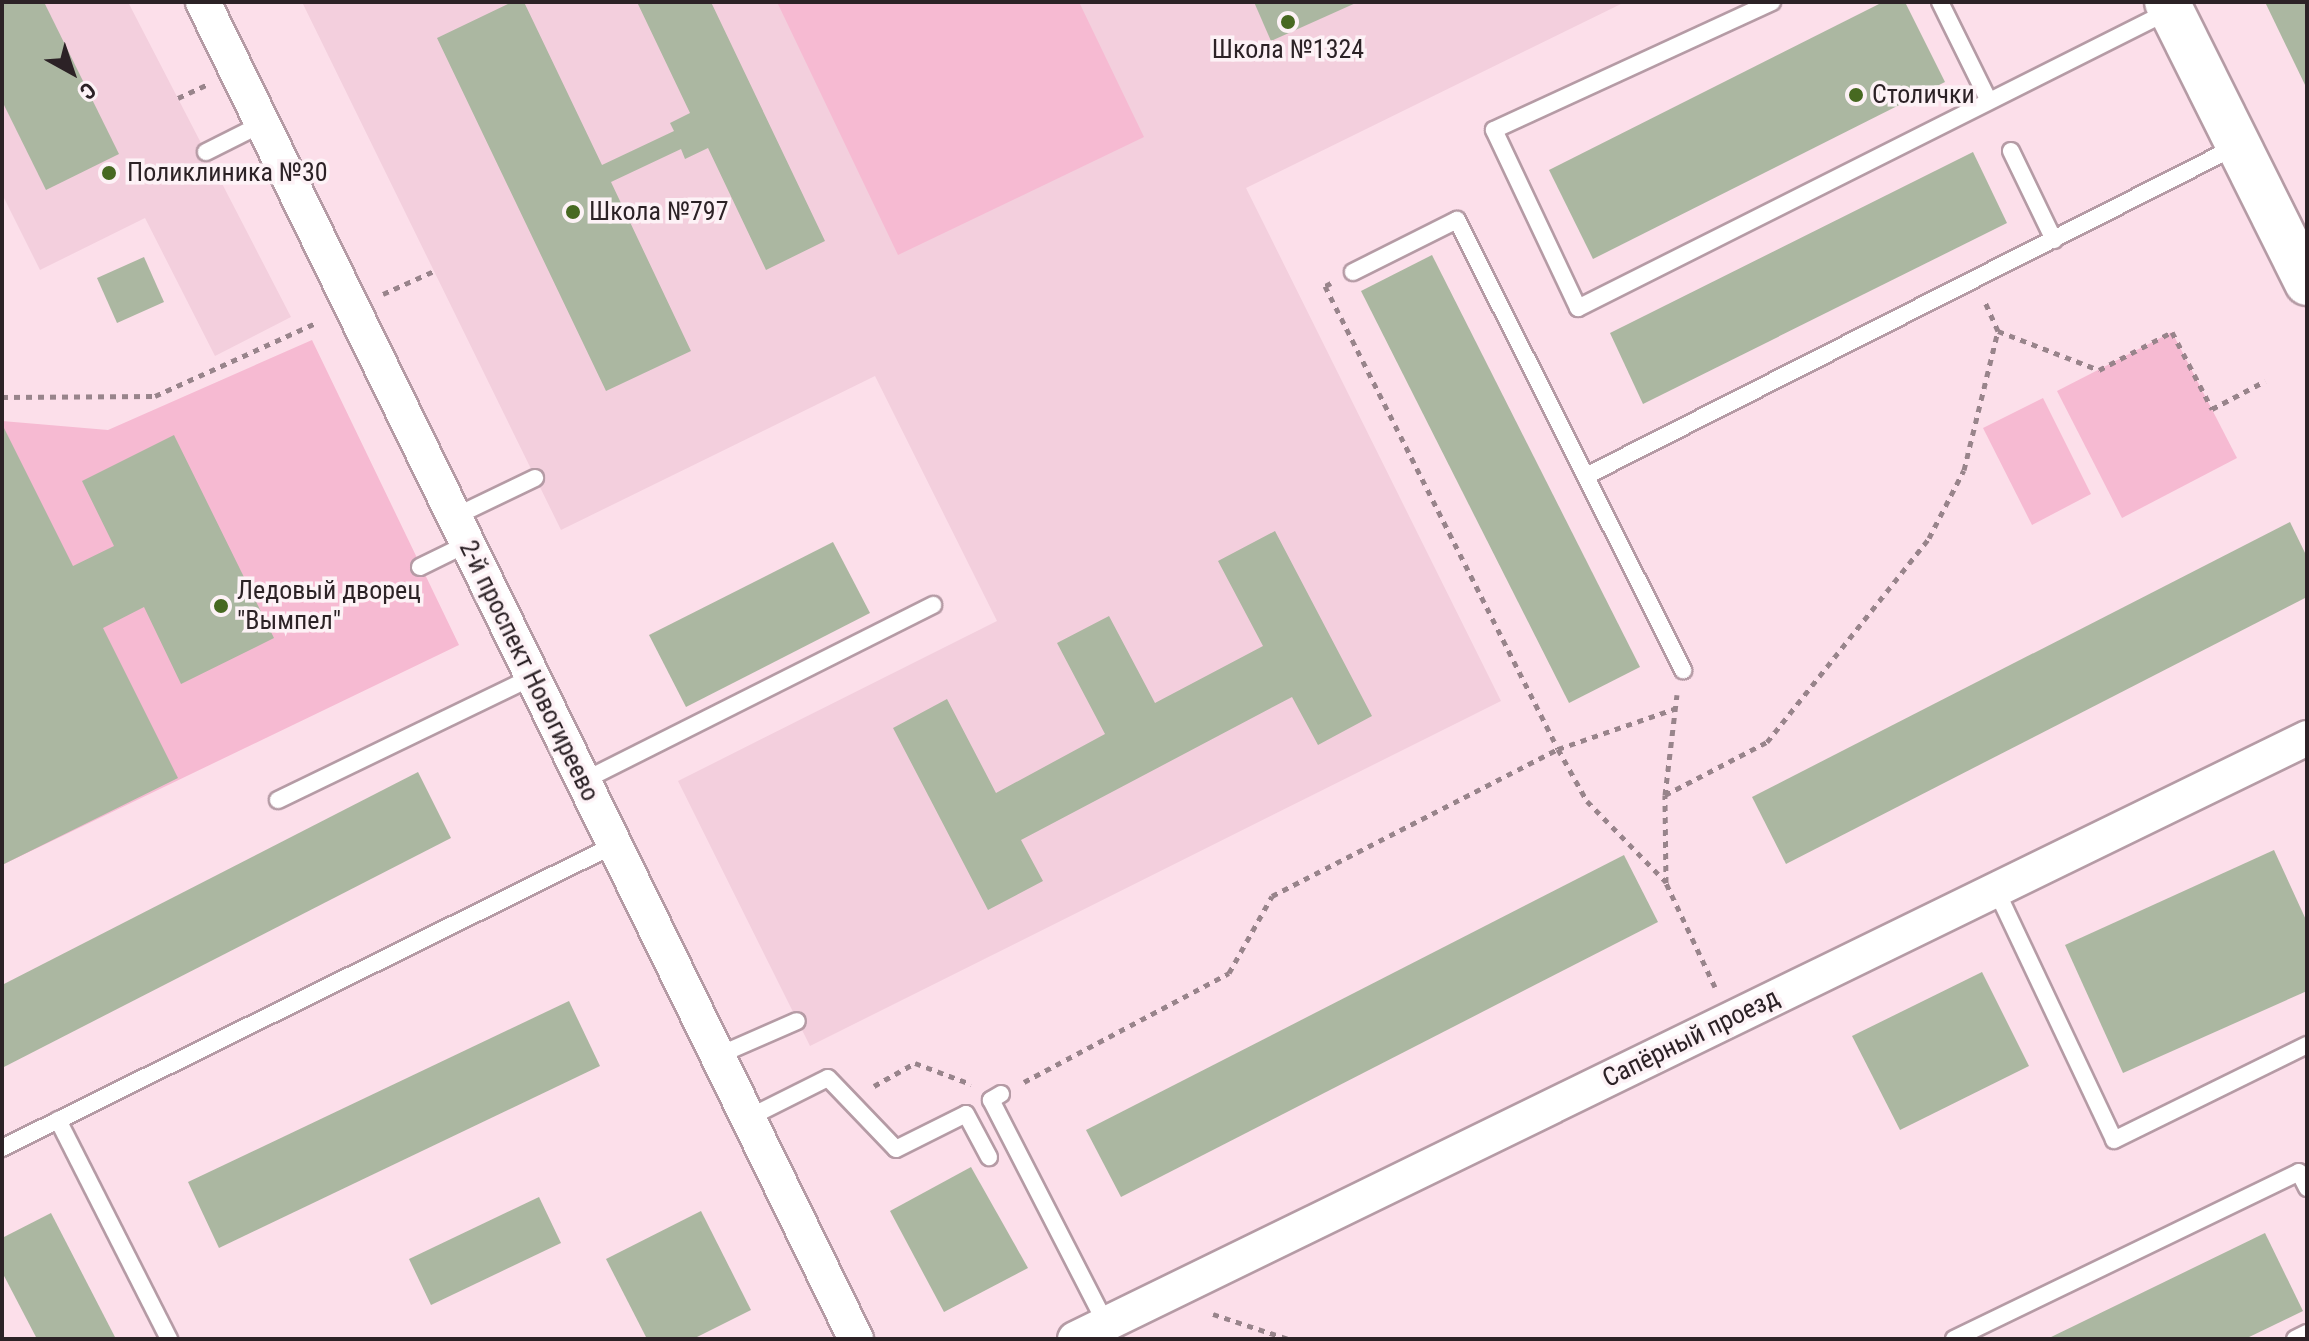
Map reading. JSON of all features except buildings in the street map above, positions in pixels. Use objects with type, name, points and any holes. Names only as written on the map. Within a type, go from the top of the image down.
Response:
[{"type":"main road","points":[[2169,6],[2239,146],[2302,262]]},
{"type":"street","name":"2-й проспект Новогиреево","points":[[203,2],[856,1339]]},
{"type":"street","name":"Сапёрный проезд","points":[[1075,1339],[1997,892],[2307,738]]},
{"type":"lane","points":[[1772,2],[1494,130],[1578,308],[1989,101],[2169,6]]},
{"type":"lane","points":[[1940,2],[1989,101]]},
{"type":"lane","points":[[206,152],[262,124]]},
{"type":"lane","points":[[1586,476],[2239,146]]},
{"type":"lane","points":[[2011,151],[2054,240]]},
{"type":"lane","points":[[1353,272],[1457,220],[1683,670]]},
{"type":"lane","points":[[420,567],[460,531],[535,478]]},
{"type":"lane","points":[[583,781],[933,605]]},
{"type":"lane","points":[[278,800],[532,677]]},
{"type":"lane","points":[[2,1148],[614,845]]},
{"type":"lane","points":[[1997,892],[2114,1140],[2307,1045]]},
{"type":"lane","points":[[717,1056],[797,1021]]},
{"type":"lane","points":[[748,1118],[828,1078],[896,1149],[966,1114],[989,1157]]},
{"type":"lane","points":[[1001,1094],[991,1100],[1106,1324]]},
{"type":"lane","points":[[58,1120],[169,1339]]},
{"type":"lane","points":[[1954,1339],[2299,1172],[2307,1188]]},
{"type":"lane","points":[[2295,1339],[2307,1333]]},
{"type":"path","points":[[178,98],[213,81]]},
{"type":"path","points":[[371,300],[434,271]]},
{"type":"path","points":[[1353,272],[1325,286],[1558,749],[1587,801],[1666,883],[1717,991]]},
{"type":"path","points":[[1665,795],[1767,742],[1929,538],[1964,470],[1998,331],[1974,279]]},
{"type":"path","points":[[2,397],[155,396],[330,317]]},
{"type":"path","points":[[1998,331],[2099,370],[2172,332],[2212,409],[2265,381]]},
{"type":"path","points":[[1666,883],[1665,795],[1674,709],[1683,670]]},
{"type":"path","points":[[848,1099],[915,1063],[1001,1094],[1229,973],[1272,896],[1558,749],[1674,709]]},
{"type":"path","points":[[1163,1297],[1288,1339]]},
{"type":"shaded area","name":"Поликлиника №30","points":[[2,2],[128,2],[291,317],[215,356],[145,218],[40,270],[2,194]]},
{"type":"shaded area","points":[[302,2],[1625,2],[1246,188],[1501,701],[810,1046],[678,781],[997,621],[875,376],[561,530]]},
{"type":"shaded area","points":[[777,2],[1079,2],[1144,137],[898,255]]},
{"type":"shaded area","points":[[2172,332],[2237,458],[2122,518],[2057,391]]},
{"type":"shaded area","name":"Ледовый дворец \"Вымпел\"","points":[[312,340],[459,645],[2,865],[2,421],[108,430]]},
{"type":"shaded area","points":[[2043,398],[2091,494],[2032,525],[1983,428]]},
{"type":"place","name":"Школа №1324","points":[[1288,22]]},
{"type":"place","name":"Столички","points":[[1856,95]]},
{"type":"place","name":"Поликлиника №30","points":[[109,173]]},
{"type":"place","name":"Школа №797","points":[[573,212]]},
{"type":"place","name":"Ледовый дворец \"Вымпел\"","points":[[221,606]]}]
